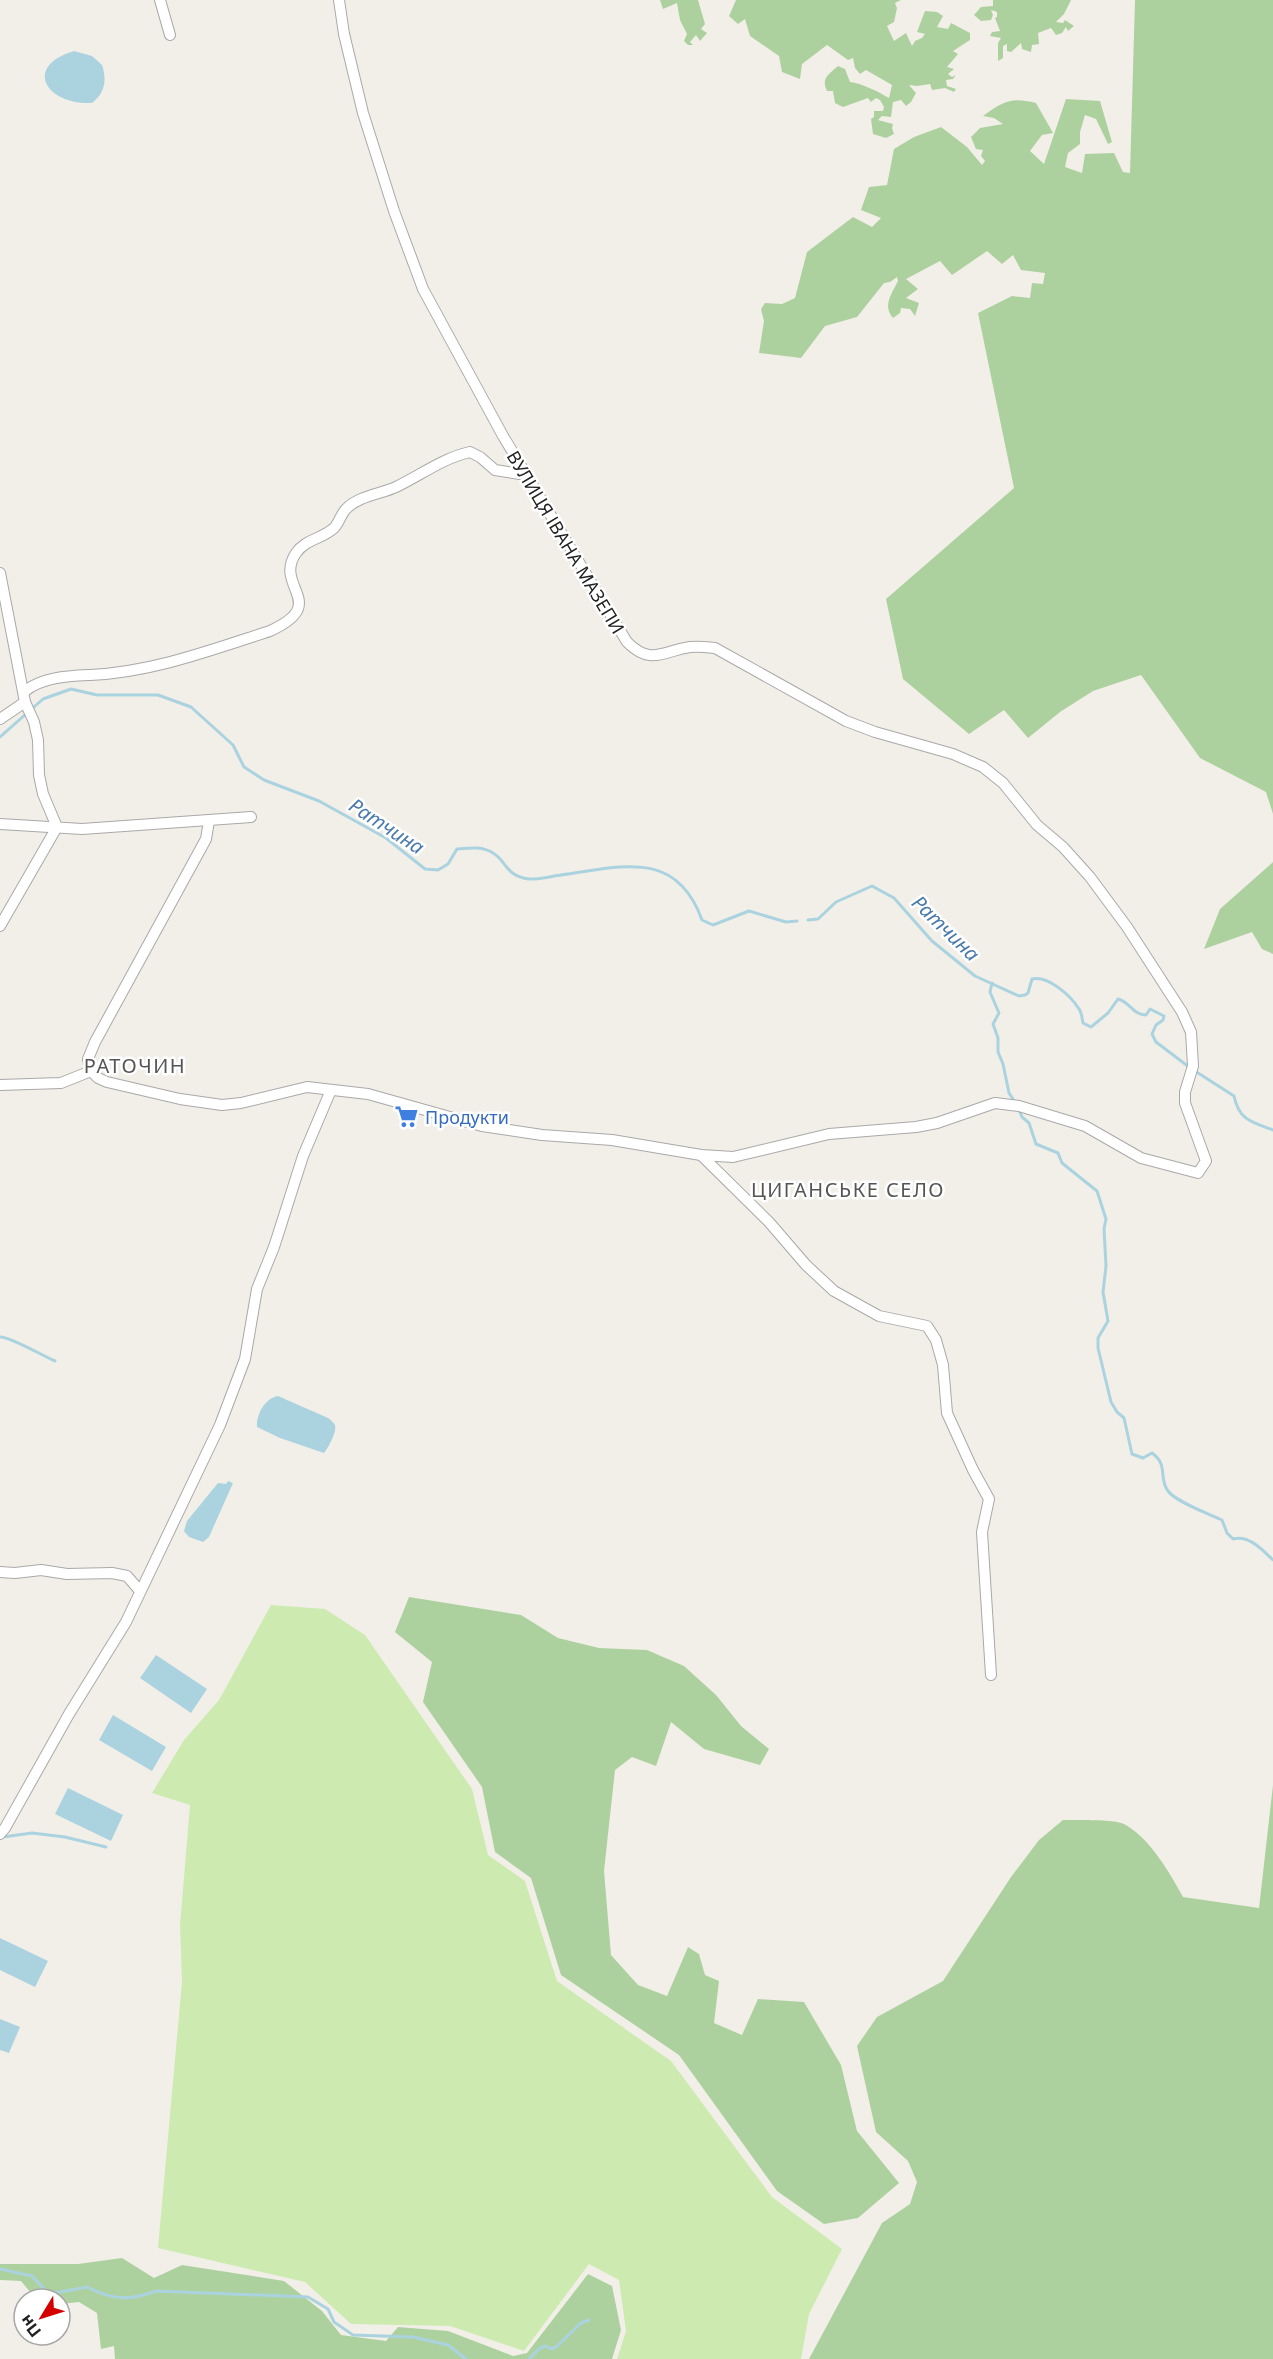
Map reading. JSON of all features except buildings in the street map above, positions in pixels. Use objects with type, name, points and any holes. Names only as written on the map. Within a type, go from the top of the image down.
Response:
[{"type":"street","points":[[160,0],[170,35]]},
{"type":"street","name":"ВУЛИЦЯ ІВАНА МАЗЕПИ","points":[[339,0],[344,34],[363,113],[412,264],[437,315],[526,475],[576,555],[615,625],[637,652],[650,657],[665,655],[688,647],[715,648],[846,721],[875,732],[953,753],[983,767],[1003,783],[1037,825],[1063,847],[1090,878],[1127,927],[1182,1012],[1191,1032],[1193,1066],[1185,1092],[1185,1103],[1206,1161],[1198,1173],[1141,1158],[1085,1126],[1019,1106],[995,1103],[937,1123],[915,1127],[829,1134],[733,1157],[701,1155]]},
{"type":"street","points":[[0,719],[26,702],[41,683],[68,675],[123,673],[154,668],[286,624],[299,613],[300,606],[291,577],[291,562],[308,541],[334,528],[346,508],[360,500],[395,488],[455,455],[470,452],[495,470],[526,475]]},
{"type":"street","points":[[0,573],[26,702],[38,740],[39,774],[43,794],[57,827]]},
{"type":"street","points":[[0,824],[82,829],[251,818]]},
{"type":"street","points":[[209,820],[206,839],[95,1042],[88,1059],[91,1071],[98,1078],[107,1082],[180,1099],[222,1105],[307,1087],[368,1094],[482,1126],[542,1135],[612,1140],[701,1155],[834,1291],[879,1316],[927,1326],[936,1340],[943,1365],[947,1413],[989,1499],[982,1532],[991,1675]]},
{"type":"street","points":[[0,926],[57,827]]},
{"type":"street","points":[[0,1085],[61,1083],[91,1071]]},
{"type":"street","points":[[0,1834],[6,1828],[69,1714],[126,1622],[220,1425],[245,1359],[257,1289],[274,1247],[303,1156],[331,1090]]},
{"type":"street","points":[[0,1572],[40,1570],[67,1574],[112,1573],[128,1576],[140,1591]]},
{"type":"green space","points":[[660,0],[698,0],[705,24],[701,29],[707,33],[700,41],[696,35],[690,42],[693,45],[688,45],[684,41],[687,34],[680,20],[677,3],[663,9]]},
{"type":"green space","points":[[736,0],[901,0],[895,3],[897,8],[894,22],[887,26],[894,41],[906,33],[912,46],[915,41],[922,38],[925,34],[917,32],[925,11],[937,12],[943,16],[937,27],[948,29],[951,23],[970,33],[970,40],[953,51],[958,54],[947,67],[954,69],[948,74],[952,77],[956,75],[953,79],[946,80],[947,86],[956,89],[954,92],[945,88],[932,90],[930,84],[909,85],[916,93],[911,102],[906,106],[901,100],[893,102],[891,117],[882,116],[878,120],[893,124],[894,134],[886,138],[873,134],[871,119],[874,117],[874,111],[883,111],[884,107],[880,100],[876,98],[871,102],[868,98],[843,107],[835,103],[833,91],[827,91],[825,80],[838,66],[845,69],[850,82],[865,86],[889,98],[892,85],[866,70],[860,74],[855,68],[853,58],[848,60],[827,45],[802,64],[800,79],[782,72],[779,56],[750,36],[745,19],[738,24],[729,16]]},
{"type":"green space","points":[[993,0],[1071,0],[1064,14],[1056,22],[1063,23],[1065,20],[1074,26],[1068,31],[1066,27],[1062,33],[1056,35],[1051,28],[1038,33],[1039,44],[1032,45],[1031,52],[1022,49],[1021,43],[1011,52],[1007,51],[1007,44],[1003,46],[1003,58],[998,61],[998,43],[1001,38],[990,36],[992,32],[1000,31],[995,18],[997,12],[991,10],[993,15],[991,20],[981,21],[974,15],[981,7],[993,6]]},
{"type":"green space","points":[[1135,0],[1273,0],[1273,814],[1266,792],[1200,758],[1141,675],[1093,691],[1060,712],[1028,738],[1004,710],[969,734],[903,679],[886,599],[1014,488],[978,313],[1012,296],[1030,298],[1032,283],[1043,284],[1045,273],[1021,270],[1013,255],[1002,264],[987,251],[952,275],[940,261],[906,279],[918,289],[906,298],[919,303],[915,316],[910,309],[901,308],[900,313],[893,318],[888,309],[891,295],[898,281],[897,277],[884,283],[857,317],[825,326],[801,358],[759,353],[764,321],[761,309],[765,303],[782,304],[795,298],[807,252],[853,217],[872,227],[881,218],[861,210],[869,187],[887,185],[894,149],[914,137],[941,127],[967,147],[982,165],[985,161],[981,156],[983,150],[976,149],[971,137],[980,128],[1003,124],[994,118],[983,116],[1008,102],[1020,100],[1036,103],[1053,133],[1042,135],[1030,151],[1044,164],[1066,99],[1100,101],[1112,142],[1108,144],[1096,119],[1085,115],[1080,132],[1080,144],[1068,153],[1065,167],[1082,173],[1085,154],[1114,153],[1123,172],[1130,173]]},
{"type":"green space","points":[[1273,862],[1273,954],[1262,949],[1252,932],[1204,949],[1220,909]]},
{"type":"green space","points":[[409,1597],[521,1615],[558,1638],[599,1648],[647,1650],[684,1666],[716,1695],[741,1726],[769,1749],[760,1765],[704,1749],[671,1722],[656,1766],[632,1757],[615,1770],[604,1871],[611,1955],[638,1985],[667,1996],[688,1947],[699,1954],[705,1975],[719,1981],[714,2023],[742,2035],[758,1999],[804,2002],[841,2065],[857,2131],[899,2183],[858,2218],[824,2224],[777,2191],[679,2055],[561,1975],[531,1878],[495,1852],[482,1787],[423,1702],[432,1662],[395,1632]]},
{"type":"green space","points":[[271,1605],[325,1609],[365,1635],[472,1789],[488,1855],[525,1881],[557,1981],[671,2061],[772,2197],[842,2249],[809,2314],[801,2359],[617,2359],[626,2331],[619,2280],[589,2264],[524,2351],[450,2326],[351,2324],[305,2282],[158,2248],[182,1982],[180,1925],[190,1805],[152,1793],[184,1740],[219,1700]]},
{"type":"green space","points":[[1273,1785],[1273,2359],[809,2359],[882,2223],[910,2204],[917,2182],[908,2161],[876,2132],[857,2046],[877,2017],[943,1981],[1011,1877],[1039,1840],[1063,1820],[1120,1822],[1133,1830],[1150,1846],[1183,1897],[1259,1908]]},
{"type":"green space","points":[[122,2258],[154,2278],[182,2265],[284,2281],[322,2311],[341,2335],[386,2341],[398,2327],[448,2331],[513,2356],[527,2353],[588,2274],[612,2286],[621,2330],[612,2359],[115,2359],[114,2346],[101,2349],[97,2313],[79,2302],[72,2303],[72,2287],[26,2287],[21,2281],[0,2280],[0,2264],[78,2264]]},
{"type":"water","points":[[74,51],[92,56],[102,65],[104,86],[100,95],[92,103],[62,98],[46,83],[45,75],[49,66],[58,58]]},
{"type":"water","points":[[278,1396],[329,1418],[334,1423],[333,1436],[324,1453],[280,1438],[257,1427],[262,1408],[273,1397]]},
{"type":"water","points":[[228,1481],[233,1483],[209,1537],[203,1542],[189,1537],[184,1531],[187,1521],[218,1483],[226,1484]]},
{"type":"water","points":[[156,1655],[207,1689],[191,1713],[140,1678]]},
{"type":"water","points":[[113,1715],[166,1747],[152,1771],[99,1740]]},
{"type":"water","points":[[68,1788],[123,1815],[111,1841],[55,1814]]},
{"type":"water","points":[[0,1938],[48,1961],[35,1987],[0,1970]]},
{"type":"water","points":[[0,2019],[20,2027],[9,2053],[0,2050]]},
{"type":"waterway","name":"Ратчина","points":[[0,737],[43,699],[71,689],[97,695],[158,695],[191,707],[233,745],[244,767],[264,780],[319,801],[386,838],[425,869],[438,870],[448,864],[457,849],[471,848],[480,848],[493,853],[515,875],[529,879],[625,867],[644,868],[662,872],[677,881],[691,897],[702,920],[713,925],[749,911],[786,922],[797,921]]},
{"type":"waterway","name":"Ратчина","points":[[808,920],[818,919],[836,902],[872,886],[894,898],[932,941],[975,976],[1019,996],[1028,993],[1032,979],[1052,983],[1071,998],[1080,1011],[1083,1023],[1091,1027],[1108,1013],[1118,999],[1142,1014],[1146,1015],[1150,1009],[1164,1016],[1152,1034],[1156,1042],[1189,1067]]},
{"type":"waterway","points":[[992,983],[990,992],[999,1013],[993,1024],[998,1038],[998,1052],[1009,1093],[1015,1102]]},
{"type":"waterway","name":"Ратчина","points":[[1195,1071],[1234,1096],[1239,1110],[1247,1119],[1273,1130]]},
{"type":"waterway","points":[[1019,1110],[1022,1117],[1029,1123],[1036,1144],[1058,1153],[1062,1163],[1097,1191],[1106,1219],[1104,1229],[1106,1266],[1103,1292],[1108,1321],[1098,1338],[1098,1348],[1111,1402],[1124,1418],[1132,1454],[1143,1458],[1152,1453],[1160,1462],[1165,1486],[1172,1495],[1222,1520],[1227,1533],[1233,1539],[1250,1541],[1273,1560]]},
{"type":"waterway","points":[[0,1337],[55,1361]]},
{"type":"waterway","points":[[3,1837],[32,1833],[65,1837],[106,1847]]},
{"type":"waterway","points":[[0,2269],[32,2276],[49,2294],[87,2287],[105,2295],[121,2298],[156,2291],[308,2297],[328,2309],[334,2322],[353,2335],[413,2337],[448,2345],[466,2359]]},
{"type":"waterway","points":[[529,2359],[540,2348],[556,2347],[581,2323],[589,2320]]},
{"type":"place","name":"Продукти","points":[[407,1117]]},
{"type":"district","name":"РАТОЧИН","points":[[135,1065]]},
{"type":"district","name":"ЦИГАНСЬКЕ СЕЛО","points":[[848,1189]]}]
